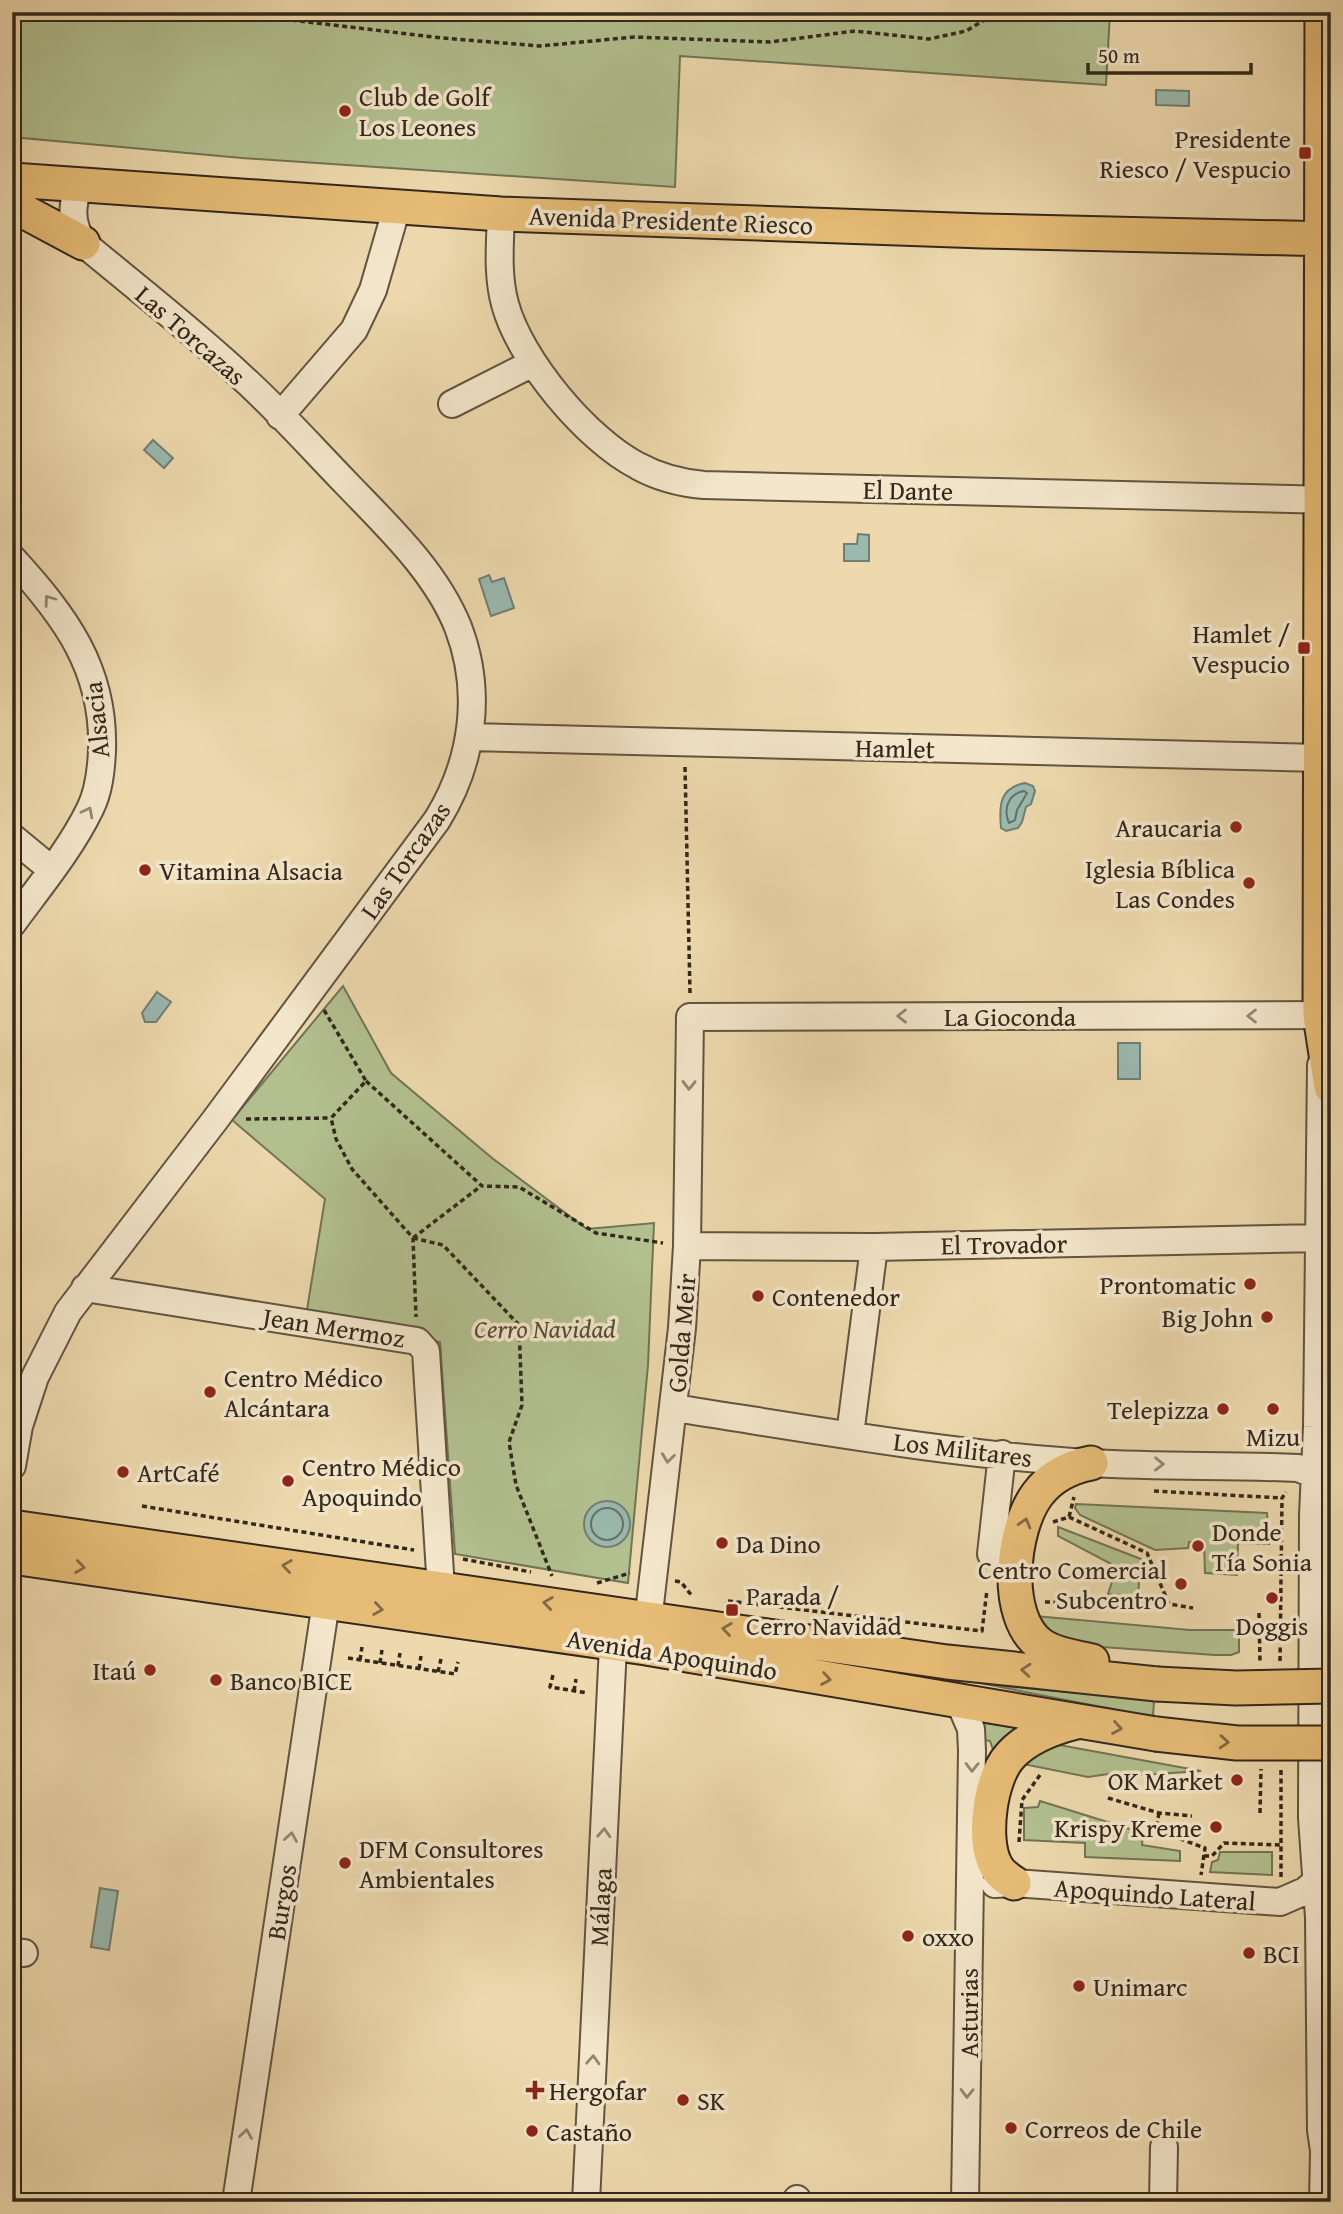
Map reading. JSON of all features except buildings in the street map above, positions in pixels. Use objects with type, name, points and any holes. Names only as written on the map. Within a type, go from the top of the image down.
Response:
[{"type":"main road","points":[[1322,12],[1327,239],[1326,500],[1319,758],[1326,1015],[1331,1087]]},
{"type":"main road","name":"Avenida Presidente Riesco","points":[[12,180],[501,214],[983,231],[1327,239]]},
{"type":"main road","points":[[12,205],[83,243]]},
{"type":"main road","points":[[1083,1475],[1066,1470],[1046,1484],[1024,1520],[1015,1582],[1016,1605],[1028,1632],[1041,1644],[1055,1652],[1122,1668],[1150,1682]]},
{"type":"main road","name":"Avenida Apoquindo","points":[[12,1527],[441,1589],[614,1628]]},
{"type":"main road","name":"Avenida Apoquindo","points":[[12,1557],[326,1602],[1150,1682],[1236,1688],[1331,1686]]},
{"type":"main road","name":"Avenida Apoquindo","points":[[647,1633],[960,1701],[1156,1734],[1237,1742],[1331,1743]]},
{"type":"main road","points":[[1014,1883],[999,1872],[991,1854],[990,1807],[995,1781],[1005,1762],[1020,1746],[1045,1731],[1079,1721]]},
{"type":"street","points":[[78,184],[73,218],[74,227],[83,243]]},
{"type":"street","points":[[281,416],[359,321],[373,290],[397,207]]},
{"type":"street","name":"El Dante","points":[[501,214],[499,268],[505,305],[512,326],[533,363],[570,409],[620,455],[653,474],[687,484],[1326,500]]},
{"type":"street","name":"Las Torcazas","points":[[12,1466],[19,1426],[20,1394],[57,1331],[85,1288],[215,1120],[442,811],[457,780],[470,737],[471,681],[465,651],[449,608],[424,570],[388,526],[245,379],[83,243]]},
{"type":"street","points":[[452,404],[533,363]]},
{"type":"street","name":"Alsacia","points":[[12,558],[47,595],[77,640],[90,667],[101,719],[102,768],[86,817],[52,870],[12,924]]},
{"type":"street","name":"Hamlet","points":[[470,737],[1319,758]]},
{"type":"street","points":[[12,837],[52,870]]},
{"type":"street","points":[[1323,2202],[1324,2151],[1321,2130],[1324,1875],[1312,1818],[1313,1515],[1323,1483],[1320,1238],[1326,1015]]},
{"type":"street","name":"La Gioconda","points":[[690,1017],[1326,1015]]},
{"type":"street","name":"Golda Meir","points":[[647,1633],[674,1408],[688,1246],[690,1017]]},
{"type":"street","points":[[1320,1238],[1331,1309]]},
{"type":"street","name":"El Trovador","points":[[688,1246],[874,1247],[1320,1238]]},
{"type":"street","points":[[850,1435],[874,1247]]},
{"type":"street","name":"Jean Mermoz","points":[[85,1288],[418,1340],[426,1351],[441,1589]]},
{"type":"street","name":"Los Militares","points":[[674,1408],[850,1435],[1002,1454],[1083,1475],[1255,1466],[1298,1468],[1323,1483]]},
{"type":"street","points":[[991,1554],[1002,1454]]},
{"type":"street","name":"Los Militares","points":[[1255,1466],[1286,1480],[1308,1505],[1313,1515]]},
{"type":"street","name":"Burgos","points":[[236,2202],[326,1602]]},
{"type":"street","name":"Málaga","points":[[586,2202],[614,1628]]},
{"type":"street","name":"Asturias","points":[[960,1701],[971,1729],[972,1751],[965,2202]]},
{"type":"street","name":"Apoquindo Lateral","points":[[970,1891],[988,1885],[1014,1883],[1280,1902],[1305,1891],[1324,1875]]},
{"type":"street","points":[[1324,2151],[1331,2119]]},
{"type":"street","points":[[1163,2202],[1164,2147]]},
{"type":"path","points":[[224,12],[442,38],[540,46],[634,37],[770,42],[855,31],[929,39],[966,31],[998,12]]},
{"type":"path","points":[[684,742],[690,1017]]},
{"type":"path","points":[[311,990],[366,1081],[482,1186]]},
{"type":"path","points":[[331,1118],[366,1081]]},
{"type":"path","points":[[215,1120],[302,1116],[331,1118]]},
{"type":"path","points":[[142,1506],[552,1576],[516,1485],[509,1443],[522,1405],[519,1325],[443,1245],[413,1238],[352,1169],[336,1139],[331,1118]]},
{"type":"path","points":[[413,1238],[482,1186],[519,1187],[596,1233],[688,1246]]},
{"type":"path","points":[[413,1238],[418,1340]]},
{"type":"path","points":[[1069,1517],[1083,1475]]},
{"type":"path","points":[[1145,1491],[1282,1498]]},
{"type":"path","points":[[1049,1523],[1069,1517],[1146,1553],[1169,1604]]},
{"type":"path","points":[[588,1581],[600,1583],[629,1573],[681,1582],[692,1596]]},
{"type":"path","points":[[719,1600],[982,1631],[988,1577],[1030,1583],[1034,1601],[1073,1604],[1169,1604],[1193,1608]]},
{"type":"path","points":[[1259,1613],[1261,1664]]},
{"type":"path","points":[[360,1660],[362,1647]]},
{"type":"path","points":[[380,1663],[382,1650]]},
{"type":"path","points":[[398,1666],[400,1653]]},
{"type":"path","points":[[419,1669],[421,1656]]},
{"type":"path","points":[[348,1658],[456,1674],[458,1662]]},
{"type":"path","points":[[438,1672],[441,1659]]},
{"type":"path","points":[[553,1675],[550,1687],[592,1694]]},
{"type":"path","points":[[574,1691],[576,1679]]},
{"type":"path","points":[[1108,1798],[1159,1813],[1192,1816]]},
{"type":"path","points":[[1159,1813],[1156,1830],[1205,1848],[1201,1876]]},
{"type":"path","points":[[1203,1856],[1212,1856],[1224,1843],[1281,1845]]},
{"type":"green space","name":"Club de Golf Los Leones","points":[[12,12],[1110,12],[1106,85],[680,56],[675,187],[242,158],[12,137]]},
{"type":"green space","name":"Cerro Navidad","points":[[343,986],[391,1073],[492,1158],[587,1229],[654,1223],[648,1365],[628,1583],[455,1554],[440,1342],[306,1316],[325,1199],[232,1120]]},
{"type":"green space","points":[[1076,1504],[1267,1513],[1269,1544],[1238,1543],[1237,1575],[1205,1573],[1204,1543],[1189,1542],[1188,1548],[1155,1550],[1080,1515],[1075,1508]]},
{"type":"green space","points":[[1058,1527],[1141,1559],[1138,1596],[1108,1594],[1117,1567],[1058,1536]]},
{"type":"green space","points":[[1035,1616],[1190,1630],[1239,1630],[1239,1652],[1215,1655],[1074,1645],[1047,1630]]},
{"type":"green space","points":[[964,1680],[1154,1700],[1153,1717]]},
{"type":"green space","points":[[979,1722],[1024,1729],[995,1755],[990,1741],[981,1739]]},
{"type":"green space","points":[[1054,1744],[1201,1771],[1128,1776],[1115,1773],[1088,1777],[1018,1763]]},
{"type":"green space","points":[[1040,1801],[1143,1833],[1142,1845],[1180,1851],[1180,1861],[1085,1857],[1085,1843],[1024,1840],[1024,1808],[1038,1807]]},
{"type":"green space","points":[[1220,1852],[1272,1852],[1272,1875],[1210,1872],[1212,1862],[1218,1860]]},
{"type":"water","points":[[1156,90],[1189,91],[1189,106],[1156,105]]},
{"type":"water","points":[[153,440],[173,458],[164,468],[144,450]]},
{"type":"water","points":[[858,534],[869,535],[869,561],[844,561],[844,544],[857,544]]},
{"type":"water","points":[[489,575],[492,582],[504,578],[514,608],[491,616],[479,579]]},
{"type":"water","points":[[1025,783],[1033,786],[1035,791],[1031,804],[1026,807],[1018,828],[1006,831],[1001,828],[1002,799],[1010,789]]},
{"type":"water","points":[[157,992],[171,1002],[156,1022],[145,1022],[142,1013]]},
{"type":"water","points":[[1118,1043],[1140,1043],[1140,1079],[1118,1079]]},
{"type":"water","points":[[607,1501],[623,1508],[630,1524],[623,1540],[607,1547],[591,1540],[584,1524],[591,1508]]},
{"type":"water","points":[[100,1888],[118,1891],[109,1950],[91,1947]]},
{"type":"place","name":"Club de Golf Los Leones","points":[[345,111]]},
{"type":"place","name":"Presidente Riesco / Vespucio","points":[[1305,153]]},
{"type":"place","name":"Hamlet / Vespucio","points":[[1304,648]]},
{"type":"place","name":"Araucaria","points":[[1236,827]]},
{"type":"place","name":"Vitamina Alsacia","points":[[145,870]]},
{"type":"place","name":"Iglesia Bíblica Las Condes","points":[[1249,883]]},
{"type":"place","name":"Prontomatic","points":[[1250,1284]]},
{"type":"place","name":"Contenedor","points":[[758,1296]]},
{"type":"place","name":"Big John","points":[[1267,1317]]},
{"type":"place","name":"Centro Médico Alcántara","points":[[210,1392]]},
{"type":"place","name":"Telepizza","points":[[1223,1409]]},
{"type":"place","name":"Mizu","points":[[1273,1409]]},
{"type":"place","name":"ArtCafé","points":[[123,1472]]},
{"type":"place","name":"Centro Médico Apoquindo","points":[[288,1481]]},
{"type":"place","name":"Da Dino","points":[[722,1543]]},
{"type":"place","name":"Donde Tía Sonia","points":[[1198,1546]]},
{"type":"place","name":"Centro Comercial Subcentro","points":[[1181,1584]]},
{"type":"place","name":"Doggis","points":[[1272,1598]]},
{"type":"place","name":"Parada / Cerro Navidad","points":[[732,1610]]},
{"type":"place","name":"Itaú","points":[[150,1670]]},
{"type":"place","name":"Banco BICE","points":[[216,1680]]},
{"type":"place","name":"OK Market","points":[[1237,1780]]},
{"type":"place","name":"Krispy Kreme","points":[[1216,1827]]},
{"type":"place","name":"DFM Consultores Ambientales","points":[[345,1863]]},
{"type":"place","name":"oxxo","points":[[908,1936]]},
{"type":"place","name":"BCI","points":[[1249,1953]]},
{"type":"place","name":"Unimarc","points":[[1079,1986]]},
{"type":"place","name":"Hergofar","points":[[535,2090]]},
{"type":"place","name":"SK","points":[[683,2100]]},
{"type":"place","name":"Correos de Chile","points":[[1011,2128]]},
{"type":"place","name":"Castaño","points":[[532,2131]]}]
